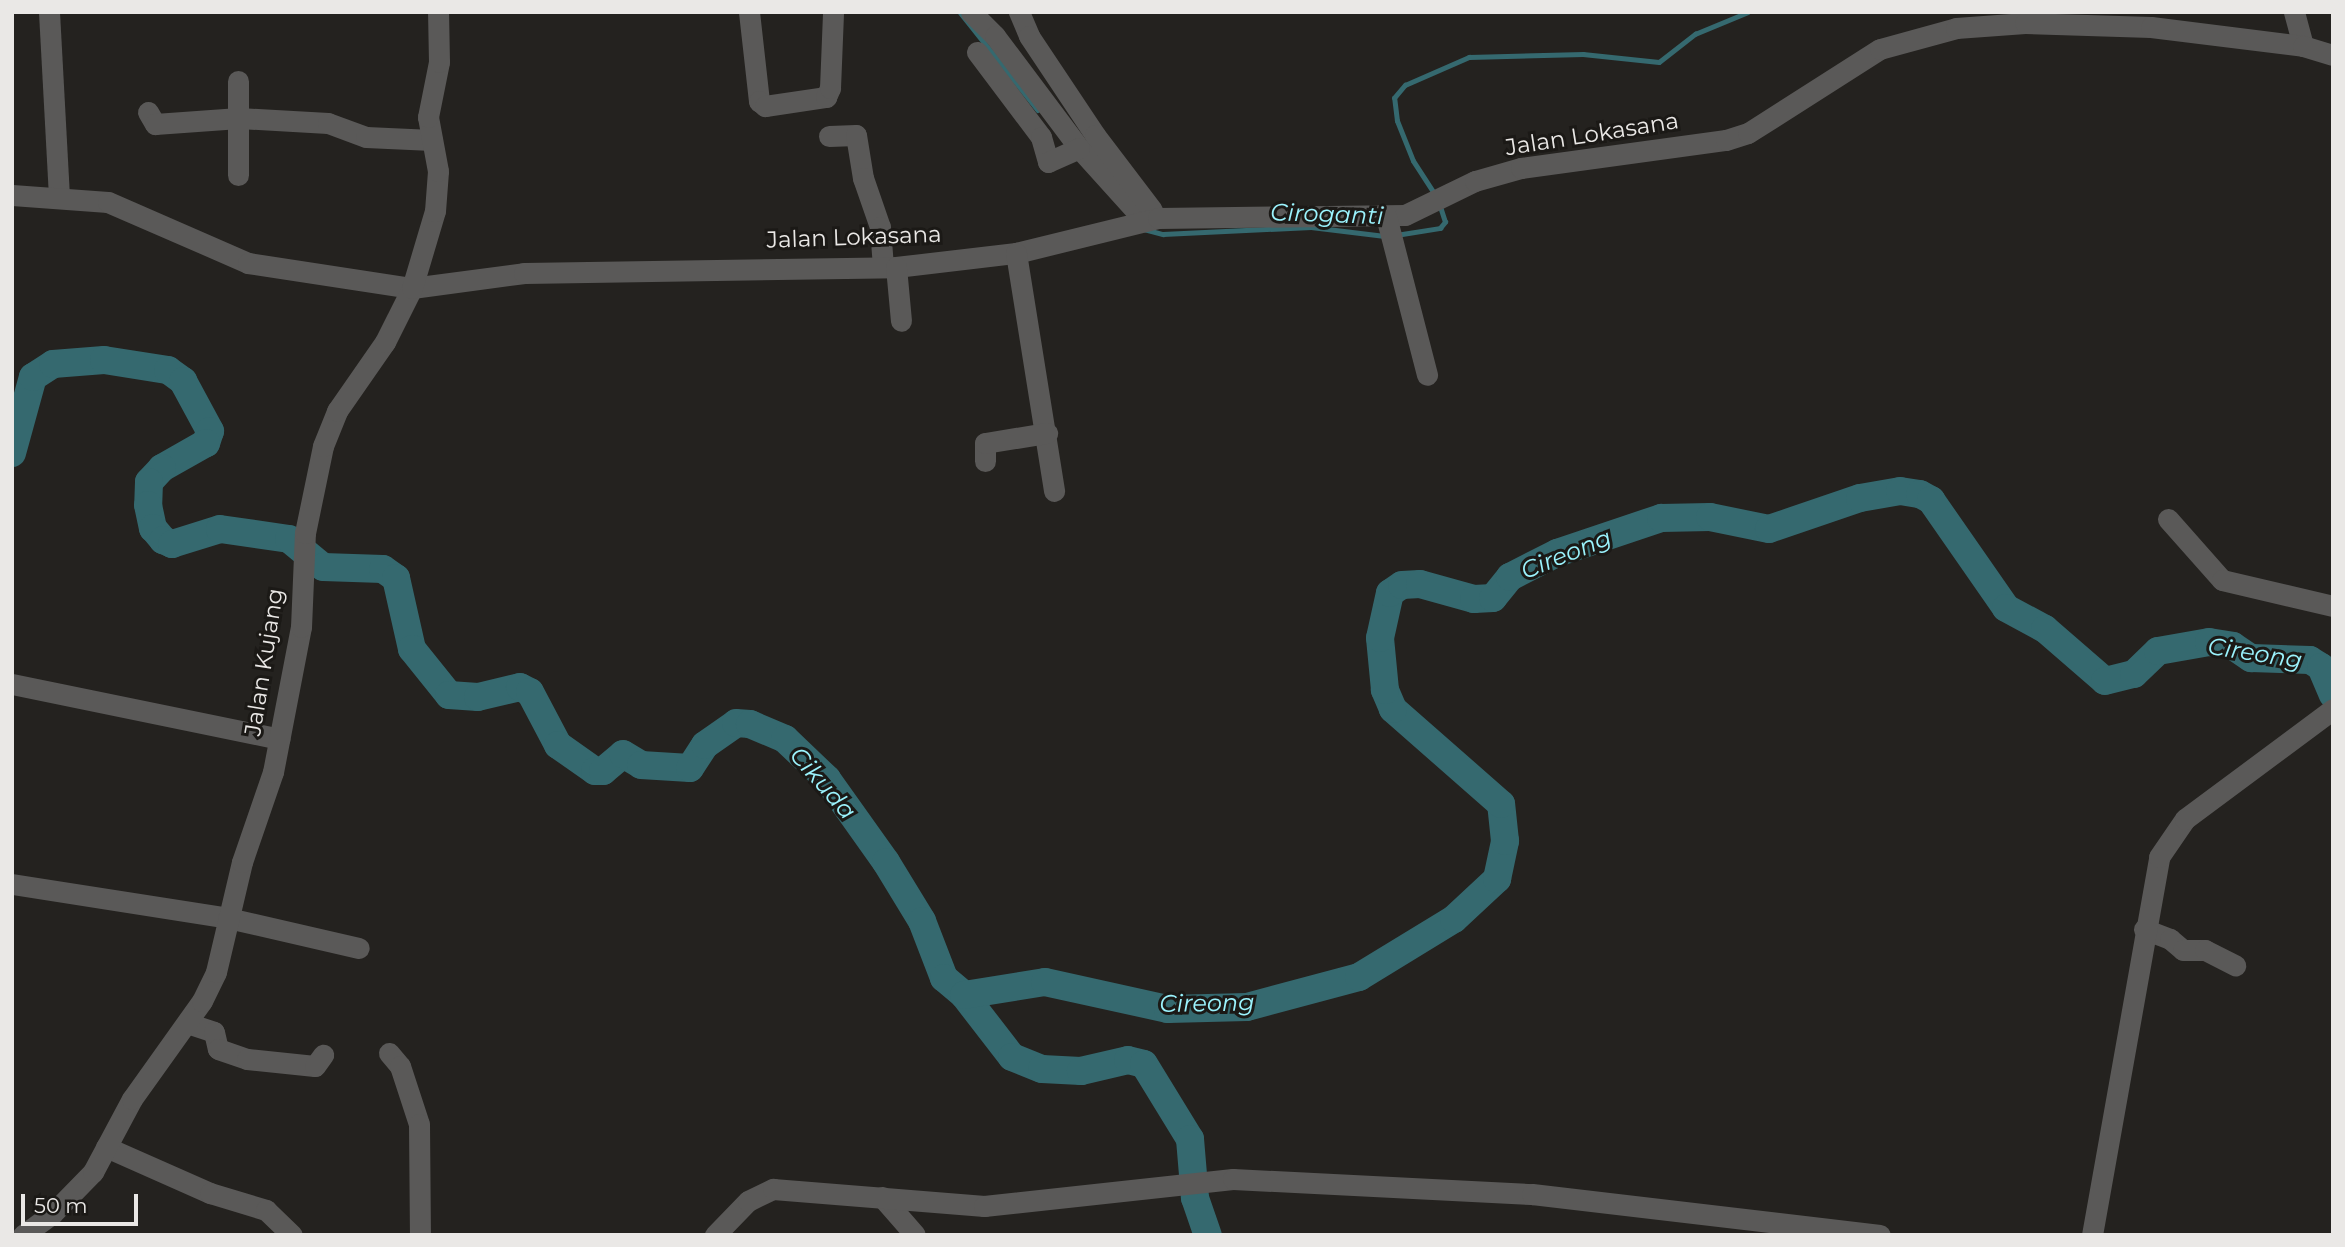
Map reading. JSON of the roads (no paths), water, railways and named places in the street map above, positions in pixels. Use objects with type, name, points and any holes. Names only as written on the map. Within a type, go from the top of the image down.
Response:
[{"type":"street","points":[[49,12],[59,197]]},
{"type":"street","name":"Jalan Kujang","points":[[23,1235],[74,1194],[106,1147],[132,1099],[187,1023],[216,972],[279,739],[302,603],[305,533],[323,446],[337,411],[385,342],[412,288],[435,211],[438,171],[429,100],[439,62],[439,12]]},
{"type":"street","points":[[749,12],[759,101],[765,106],[825,97],[830,88],[833,12]]},
{"type":"street","points":[[971,12],[989,52],[1041,137],[1048,162],[1073,152]]},
{"type":"street","points":[[1019,12],[1029,36],[1095,135],[1143,221]]},
{"type":"street","points":[[2294,12],[2303,46]]},
{"type":"street","name":"Jalan Lokasana","points":[[12,195],[59,197],[124,206],[248,263],[412,288],[524,273],[889,267],[1017,253],[1143,221],[1389,231],[1405,215],[1438,199],[1521,168],[1726,140],[1770,123],[1880,50],[1956,28],[2025,23],[2151,27],[2303,46],[2333,55]]},
{"type":"street","points":[[989,52],[1073,152],[1143,221]]},
{"type":"street","points":[[238,81],[238,175]]},
{"type":"street","points":[[148,112],[155,124],[164,125],[239,118],[328,122],[356,135],[432,140]]},
{"type":"street","points":[[829,136],[856,135],[863,178],[880,227],[901,321]]},
{"type":"street","points":[[1389,231],[1427,375]]},
{"type":"street","points":[[1017,253],[1054,491]]},
{"type":"street","points":[[985,461],[985,443],[1047,433]]},
{"type":"street","points":[[2168,519],[2222,580],[2333,606]]},
{"type":"street","points":[[12,684],[279,739]]},
{"type":"street","points":[[2092,1235],[2144,929],[2159,857],[2185,818],[2333,709]]},
{"type":"street","points":[[12,884],[229,918],[359,948]]},
{"type":"street","points":[[2144,929],[2183,950],[2205,950],[2235,965]]},
{"type":"street","points":[[187,1023],[214,1032],[218,1049],[247,1059],[315,1066],[323,1055]]},
{"type":"street","points":[[389,1053],[400,1066],[419,1124],[420,1235]]},
{"type":"street","points":[[106,1147],[210,1193],[267,1210],[292,1235]]},
{"type":"street","points":[[715,1235],[761,1192],[1014,1205],[1209,1180],[1352,1182],[1532,1194],[1881,1235]]},
{"type":"street","points":[[882,1197],[915,1235]]},
{"type":"waterway","name":"Ciroganti","points":[[960,12],[1038,110]]},
{"type":"waterway","name":"Ciroganti","points":[[1435,195],[1413,161],[1397,121],[1394,98],[1405,85],[1469,57],[1583,54],[1659,62],[1695,34],[1748,12]]},
{"type":"waterway","name":"Ciroganti","points":[[1396,235],[1440,228],[1445,222],[1440,207]]},
{"type":"waterway","name":"Ciroganti","points":[[1144,229],[1163,234],[1311,227],[1384,236]]},
{"type":"waterway","name":"Cikuda","points":[[12,453],[33,377],[53,364],[104,360],[168,370],[183,381],[210,431],[206,443],[162,468],[149,482],[148,505],[153,528],[163,540],[172,544],[220,529],[289,539],[323,567],[383,569],[396,578],[412,649],[449,695],[478,697],[520,687],[530,692],[558,745],[595,771],[603,771],[623,754],[641,765],[690,768],[705,745],[736,723],[750,724],[785,739],[827,779],[886,862],[922,921],[944,978],[964,995],[1012,1057],[1042,1069],[1081,1071],[1128,1060],[1144,1064],[1190,1139],[1195,1198],[1208,1235]]},
{"type":"waterway","name":"Cireong","points":[[964,995],[1045,982],[1168,1009],[1247,1007],[1359,977],[1454,919],[1497,879],[1505,841],[1501,804],[1393,709],[1385,690],[1380,638],[1390,593],[1402,585],[1420,584],[1474,599],[1493,598],[1510,577],[1557,553],[1661,518],[1710,517],[1769,529],[1860,498],[1900,491],[1920,494],[1931,500],[2006,608],[2045,629],[2105,681],[2134,674],[2158,651],[2209,642],[2233,646],[2251,658],[2310,660],[2321,667],[2333,695]]}]
